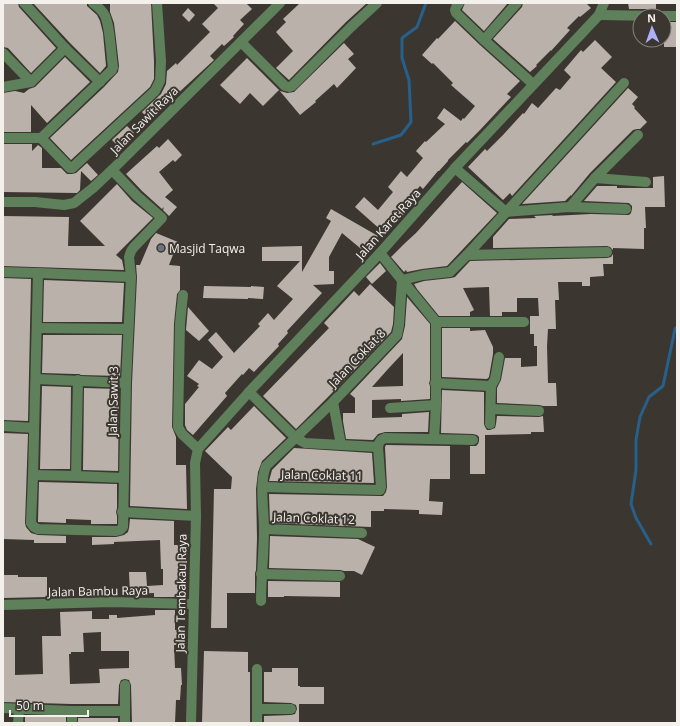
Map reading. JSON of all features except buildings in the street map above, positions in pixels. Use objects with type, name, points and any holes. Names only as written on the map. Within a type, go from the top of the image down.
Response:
[{"type":"street","points":[[24,3],[65,48],[100,82]]},
{"type":"street","points":[[41,138],[70,168],[72,168],[155,91],[160,81],[161,61],[157,3]]},
{"type":"street","name":"Jalan Sawit Raya","points":[[3,202],[74,203],[112,170],[280,3]]},
{"type":"street","points":[[241,42],[285,86],[289,87],[292,86],[377,3]]},
{"type":"street","points":[[459,3],[456,6],[456,13],[533,84]]},
{"type":"street","points":[[484,40],[517,3]]},
{"type":"street","name":"Jalan Karet Raya","points":[[195,463],[198,449],[249,392],[380,253],[455,168],[599,15],[604,3]]},
{"type":"street","points":[[3,138],[41,138],[112,70],[113,67],[106,16],[104,12],[95,4]]},
{"type":"street","points":[[599,15],[632,16]]},
{"type":"street","points":[[3,87],[31,82],[65,48]]},
{"type":"street","points":[[3,53],[31,82]]},
{"type":"street","points":[[402,280],[423,275],[450,272],[624,83]]},
{"type":"street","points":[[570,208],[595,178],[638,135]]},
{"type":"street","points":[[455,168],[506,212],[570,208],[626,209]]},
{"type":"street","name":"Jalan Sawit 3","points":[[33,475],[31,523],[34,527],[38,529],[120,530],[123,527],[122,512],[126,382],[131,277],[129,257],[131,251],[162,218],[137,196],[112,170]]},
{"type":"street","points":[[595,178],[646,182]]},
{"type":"street","points":[[467,255],[607,252]]},
{"type":"street","points":[[380,253],[436,322],[436,405],[434,439]]},
{"type":"street","points":[[3,272],[131,277]]},
{"type":"street","points":[[38,273],[38,328],[33,475],[124,478]]},
{"type":"street","name":"Jalan Coklat 8","points":[[261,600],[264,529],[263,487],[266,466],[333,402],[397,335],[400,324],[402,280]]},
{"type":"street","points":[[183,295],[180,323],[178,427],[182,434],[198,449]]},
{"type":"street","points":[[436,322],[524,322]]},
{"type":"street","points":[[38,328],[128,329]]},
{"type":"street","points":[[490,424],[491,386],[499,357]]},
{"type":"street","points":[[36,379],[126,382]]},
{"type":"street","points":[[76,476],[78,380]]},
{"type":"street","points":[[435,383],[491,386]]},
{"type":"street","points":[[249,392],[296,438],[305,443],[378,447],[378,442],[385,438],[473,440]]},
{"type":"street","points":[[333,402],[341,445]]},
{"type":"street","points":[[390,408],[436,405]]},
{"type":"street","points":[[491,409],[539,411]]},
{"type":"street","points":[[3,426],[34,428]]},
{"type":"street","name":"Jalan Coklat 11","points":[[263,487],[380,490],[378,447]]},
{"type":"street","name":"Jalan Tembakau Raya","points":[[191,723],[196,516],[195,463]]},
{"type":"street","points":[[122,512],[196,516]]},
{"type":"street","name":"Jalan Coklat 12","points":[[264,529],[362,533]]},
{"type":"street","points":[[261,574],[340,576]]},
{"type":"street","name":"Jalan Bambu Raya","points":[[3,605],[112,602],[193,604]]},
{"type":"street","points":[[257,669],[257,723]]},
{"type":"street","points":[[125,685],[125,723]]},
{"type":"street","points":[[3,708],[125,711]]},
{"type":"street","points":[[18,708],[18,723]]},
{"type":"street","points":[[257,709],[290,709]]},
{"type":"street","points":[[72,710],[72,723]]},
{"type":"waterway","points":[[373,144],[401,135],[411,122],[409,80],[402,58],[402,38],[417,27],[426,3]]},
{"type":"waterway","points":[[651,544],[636,518],[631,504],[636,470],[636,440],[640,417],[649,397],[663,386],[675,329],[677,327]]},
{"type":"place","name":"Masjid Taqwa","points":[[161,248]]}]
